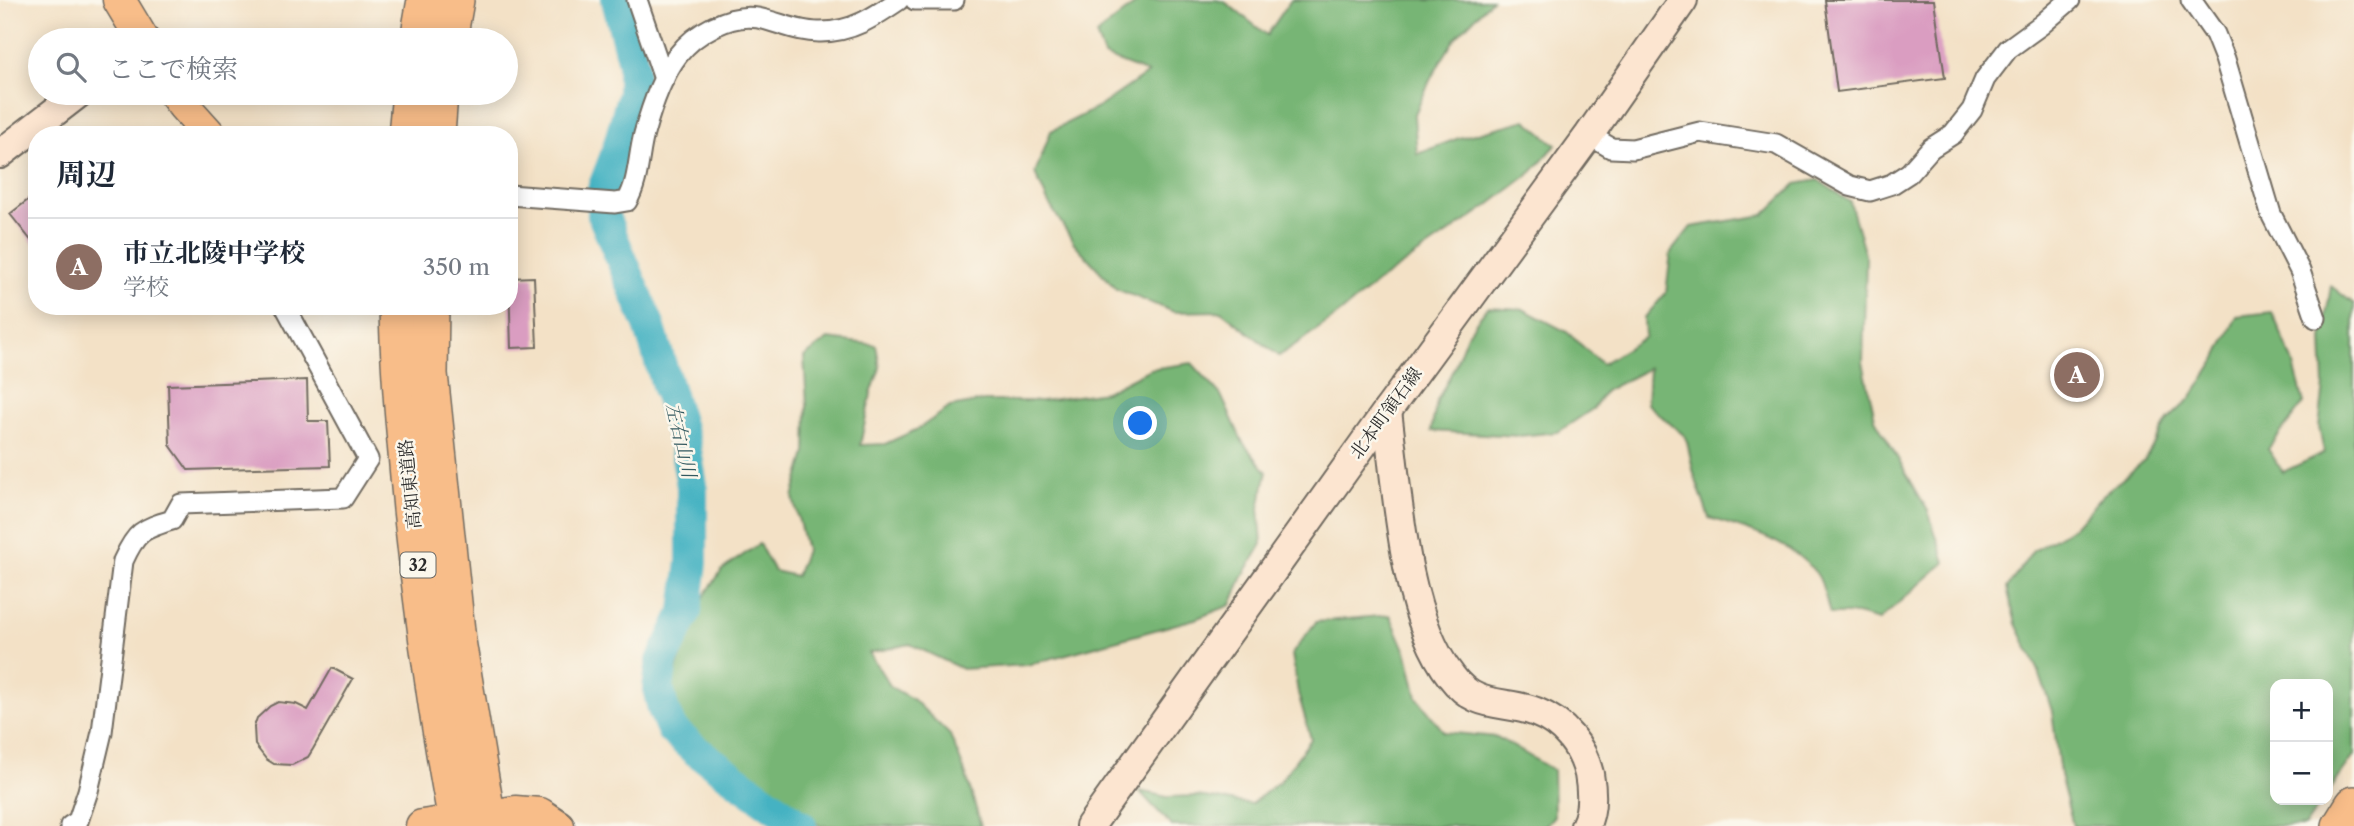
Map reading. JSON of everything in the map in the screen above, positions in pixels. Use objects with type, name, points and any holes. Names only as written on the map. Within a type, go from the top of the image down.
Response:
[{"type":"highway","points":[[421,28],[426,0]]},
{"type":"highway","points":[[450,28],[455,0]]},
{"type":"highway","points":[[408,126],[410,105]]},
{"type":"highway","points":[[437,126],[438,105]]},
{"type":"highway","name":"高知東道路","points":[[398,315],[398,372],[420,586],[434,683],[473,822]]},
{"type":"highway","name":"高知東道路","points":[[430,315],[429,374],[473,822]]},
{"type":"highway","points":[[2341,826],[2354,805]]},
{"type":"main road","points":[[119,0],[136,28]]},
{"type":"main road","name":"北本町領石線","points":[[1090,826],[1684,0]]},
{"type":"main road","points":[[36,126],[63,105]]},
{"type":"main road","points":[[183,105],[202,126]]},
{"type":"main road","points":[[0,154],[28,132]]},
{"type":"main road","points":[[1387,411],[1409,574],[1419,610],[1436,653],[1451,677],[1468,693],[1489,703],[1536,712],[1557,724],[1577,742],[1586,761],[1592,789],[1586,826]]},
{"type":"main road","points":[[422,826],[473,822],[515,811],[540,814],[558,826]]},
{"type":"street","points":[[637,0],[664,79]]},
{"type":"street","points":[[518,196],[615,203],[627,201],[633,191],[645,133],[664,79],[678,55],[699,34],[721,23],[754,17],[820,32],[851,28],[869,21],[899,0]]},
{"type":"street","points":[[915,0],[954,0]]},
{"type":"street","points":[[1589,135],[1611,148],[1633,149],[1700,132],[1776,144],[1850,186],[1870,191],[1892,184],[1909,173],[1931,148],[1953,134],[1972,110],[1985,79],[2008,49],[2070,0]]},
{"type":"street","points":[[2191,0],[2215,34],[2225,59],[2271,215],[2300,271],[2316,318]]},
{"type":"street","points":[[71,826],[78,821],[85,801],[102,732],[123,561],[133,539],[146,527],[172,520],[181,505],[343,498],[368,459],[290,315]]},
{"type":"green space","points":[[1140,0],[1225,2],[1267,35],[1291,0],[1492,0],[1455,38],[1431,78],[1414,116],[1417,154],[1459,138],[1526,120],[1556,145],[1532,172],[1485,208],[1379,281],[1339,314],[1279,356],[1221,311],[1174,312],[1116,289],[1074,243],[1048,202],[1035,173],[1051,131],[1099,107],[1148,73],[1104,56],[1096,35]]},
{"type":"green space","points":[[1818,180],[1850,202],[1866,258],[1863,362],[1875,419],[1928,511],[1945,562],[1879,620],[1856,614],[1830,614],[1816,573],[1794,552],[1767,538],[1709,518],[1694,474],[1686,437],[1647,404],[1649,368],[1605,391],[1594,408],[1558,432],[1519,436],[1431,431],[1437,401],[1467,335],[1487,307],[1523,309],[1567,332],[1602,364],[1645,337],[1644,318],[1666,293],[1671,252],[1691,227],[1764,215],[1796,184]]},
{"type":"green space","points":[[2331,286],[2354,304],[2354,756],[2333,786],[2333,679],[2270,679],[2270,805],[2320,805],[2305,826],[2073,826],[2060,775],[2052,711],[2038,669],[2016,624],[2007,588],[2033,551],[2074,527],[2103,495],[2144,461],[2168,420],[2191,398],[2217,358],[2237,316],[2272,312],[2293,361],[2304,403],[2268,449],[2283,472],[2324,453],[2319,427],[2324,385],[2322,339]]},
{"type":"green space","points":[[828,339],[876,345],[880,368],[871,394],[860,445],[885,444],[918,429],[950,407],[984,401],[1042,401],[1105,392],[1150,369],[1192,363],[1221,395],[1243,443],[1267,472],[1259,508],[1262,544],[1243,576],[1231,605],[1195,619],[1027,665],[962,669],[910,644],[869,653],[891,687],[914,700],[950,735],[966,775],[981,826],[820,826],[702,742],[683,722],[670,688],[699,604],[722,570],[759,544],[774,571],[796,576],[806,550],[793,497],[806,453],[804,357]]},
{"type":"green space","points":[[1390,615],[1407,654],[1417,697],[1444,732],[1497,737],[1553,770],[1554,816],[1545,826],[1172,826],[1139,791],[1167,797],[1197,796],[1251,804],[1280,781],[1311,739],[1298,693],[1292,654],[1316,622]]},
{"type":"building","points":[[1825,0],[1934,0],[1945,78],[1837,92]]},
{"type":"building","points":[[28,200],[28,237],[10,214]]},
{"type":"building","points":[[534,277],[537,347],[511,348],[510,315],[518,315],[518,278]]},
{"type":"building","points":[[307,380],[308,421],[328,421],[330,466],[188,470],[170,445],[168,385]]},
{"type":"building","points":[[332,668],[353,679],[308,757],[292,765],[274,764],[266,759],[255,745],[254,727],[257,718],[278,702],[296,704],[308,710]]},
{"type":"waterway","name":"左右山川","points":[[617,0],[633,63],[633,94],[616,155],[603,189],[603,215],[649,325],[685,445],[692,486],[692,562],[686,611],[662,661],[658,688],[672,730],[695,750],[801,826]]},
{"type":"place","name":"市立北陵中学校","points":[[2077,375]]}]
